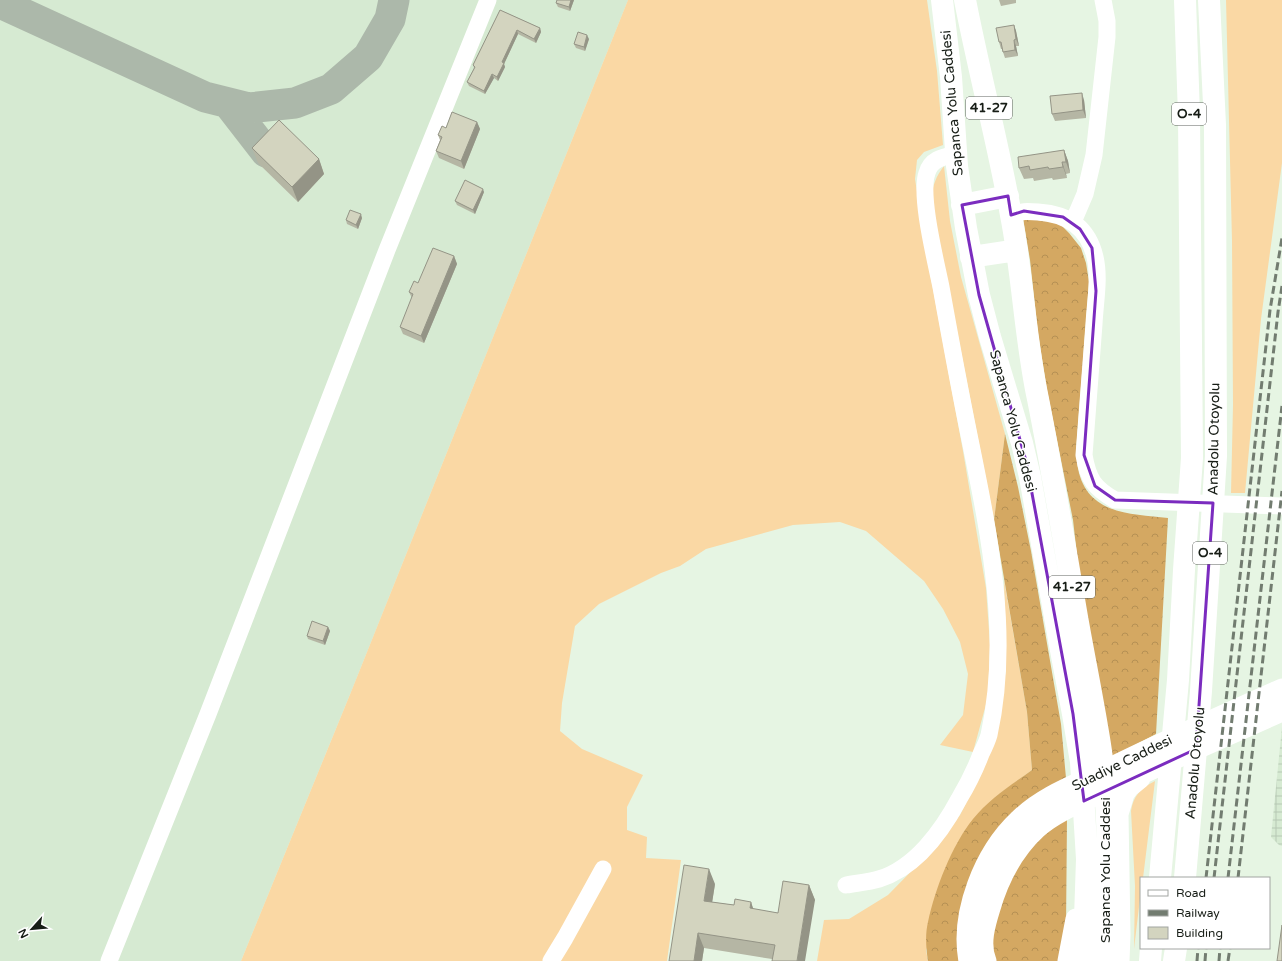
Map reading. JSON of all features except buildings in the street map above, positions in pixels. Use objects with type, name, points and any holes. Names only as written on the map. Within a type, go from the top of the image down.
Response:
[{"type":"highway","name":"Sapanca Yolu Caddesi","points":[[942,0],[962,205],[979,295],[1022,443],[1030,477],[1078,739],[1084,802],[1087,859],[1085,918],[1081,961]]},
{"type":"highway","name":"Sapanca Yolu Caddesi","points":[[965,0],[1010,206],[1017,250],[1030,361],[1046,438],[1076,614],[1095,710],[1101,753],[1108,851],[1104,961]]},
{"type":"highway","name":"Anadolu Otoyolu","points":[[1160,877],[1178,680],[1192,458],[1189,115],[1185,0]]},
{"type":"highway","name":"Anadolu Otoyolu","points":[[1184,877],[1201,691],[1216,456],[1215,132],[1209,0]]},
{"type":"highway","points":[[962,205],[1010,206]]},
{"type":"highway","points":[[972,257],[1017,250]]},
{"type":"highway","points":[[1150,961],[1152,949]]},
{"type":"highway","points":[[1174,961],[1176,949]]},
{"type":"main road","name":"Suadiye Caddesi","points":[[1052,806],[1135,755],[1282,689]]},
{"type":"main road","name":"Suadiye Caddesi","points":[[1052,806],[1152,768],[1282,711]]},
{"type":"main road","points":[[1119,961],[1120,922],[1118,814],[1124,794],[1129,787],[1152,768]]},
{"type":"main road","points":[[969,961],[967,932],[976,889],[985,868],[996,848],[1018,820],[1031,810],[1052,806]]},
{"type":"main road","points":[[986,961],[982,946],[985,925],[998,882],[1018,850],[1038,828],[1052,806]]},
{"type":"main road","points":[[1068,961],[1087,859]]},
{"type":"street","points":[[110,961],[208,714],[384,257],[488,0]]},
{"type":"street","points":[[1073,222],[1085,194],[1094,155],[1107,38],[1107,21],[1103,0]]},
{"type":"street","points":[[846,885],[878,880],[897,872],[921,854],[952,813],[971,779],[988,737],[996,690],[999,630],[987,525],[954,361],[928,218],[924,187],[926,173],[931,164],[937,159],[956,154]]},
{"type":"street","points":[[1010,206],[1024,211],[1051,213],[1073,222],[1087,238],[1092,248],[1096,272],[1084,455],[1086,466],[1095,486],[1104,494],[1115,500],[1282,506]]},
{"type":"street","points":[[551,961],[603,869]]},
{"type":"highlighted area","points":[[1008,196],[1011,215],[1024,211],[1063,217],[1080,229],[1092,248],[1096,291],[1084,455],[1095,486],[1115,500],[1213,503],[1196,749],[1084,801],[1073,714],[1026,461],[979,295],[962,205]]},
{"type":"shaded area","points":[[0,0],[628,0],[351,692],[241,961],[0,961]]},
{"type":"shaded area","points":[[628,0],[927,0],[937,71],[943,145],[924,152],[917,160],[915,179],[930,273],[963,451],[986,588],[990,645],[988,697],[973,752],[940,745],[963,715],[968,674],[960,642],[943,609],[924,581],[866,531],[840,522],[793,525],[706,549],[680,566],[661,573],[599,604],[575,626],[562,703],[560,731],[582,749],[643,775],[627,807],[627,830],[647,837],[646,858],[681,860],[667,961],[241,961],[351,692]]},
{"type":"shaded area","points":[[1226,0],[1282,0],[1282,163],[1261,319],[1245,493],[1231,493],[1233,405],[1232,241]]},
{"type":"shaded area","points":[[944,166],[950,221],[961,277],[1005,434],[994,520],[931,198],[935,181]]},
{"type":"shaded area","points":[[1004,580],[1027,712],[1032,770],[998,795],[926,950],[928,961],[817,961],[824,920],[849,919],[888,895],[935,847],[960,815],[984,767],[1006,671]]},
{"type":"shaded area","points":[[1282,727],[1282,846],[1271,837]]},
{"type":"shaded area","points":[[1155,781],[1143,877],[1140,877],[1140,898],[1134,949],[1135,886],[1131,811],[1138,793]]},
{"type":"green space","points":[[1023,218],[1059,223],[1081,248],[1086,263],[1089,282],[1076,451],[1078,470],[1085,487],[1093,497],[1103,505],[1114,510],[1168,518],[1156,734],[1110,758],[1081,590],[1073,520],[1047,390]]},
{"type":"green space","points":[[1005,434],[1031,551],[1061,724],[1066,778],[959,961],[928,961],[926,936],[931,909],[945,868],[958,841],[973,819],[986,805],[1032,770],[1027,712],[994,520]]},
{"type":"green space","points":[[1067,818],[1066,928],[1060,961],[995,961],[991,945],[994,925],[1010,876],[1034,842]]},
{"type":"taxiway","points":[[0,3],[205,97],[249,108],[295,103],[331,89],[368,57],[390,19],[394,0]]},
{"type":"taxiway","points":[[228,103],[266,152]]},
{"type":"railway","points":[[1206,877],[1270,310],[1282,238]]},
{"type":"railway","points":[[1214,877],[1282,286]]},
{"type":"railway","points":[[1228,877],[1282,406]]},
{"type":"railway","points":[[1238,877],[1282,491]]},
{"type":"railway","points":[[1197,961],[1198,949]]},
{"type":"railway","points":[[1205,961],[1206,949]]},
{"type":"railway","points":[[1219,961],[1220,949]]},
{"type":"railway","points":[[1228,961],[1230,949]]}]
